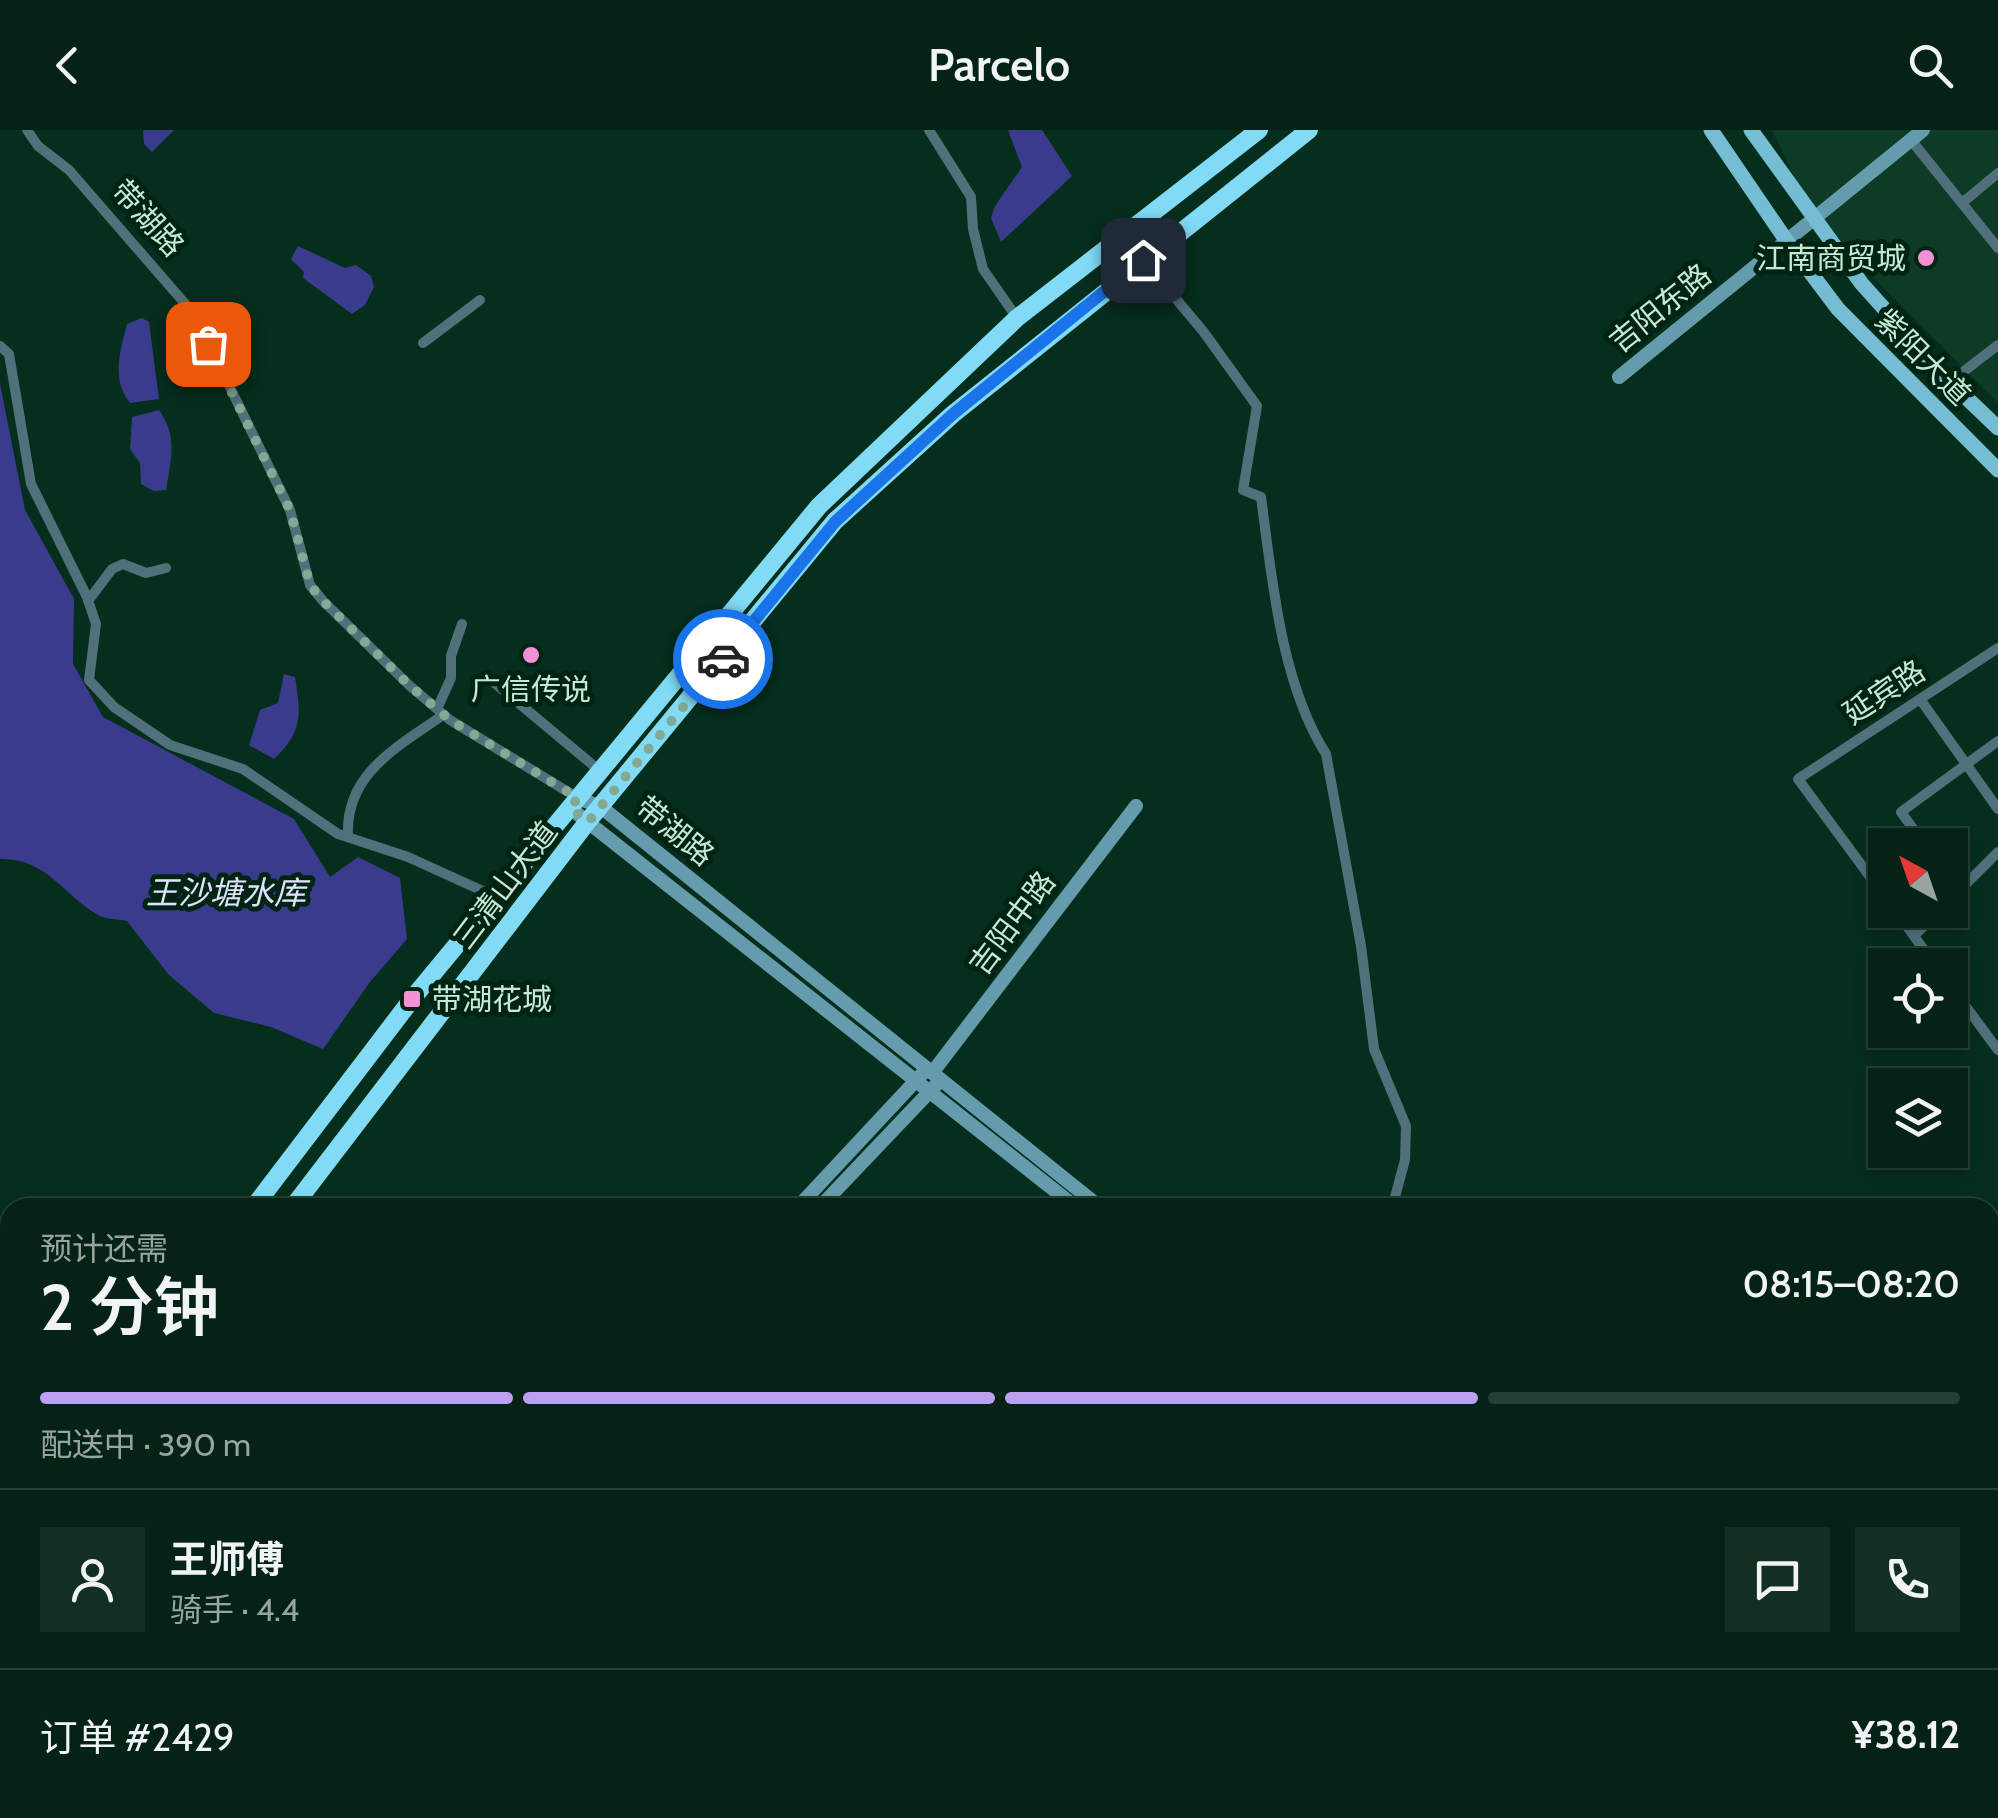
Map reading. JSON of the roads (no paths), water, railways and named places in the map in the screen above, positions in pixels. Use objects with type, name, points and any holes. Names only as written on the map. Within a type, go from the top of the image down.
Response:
[{"type":"highway","name":"三清山大道","points":[[262,1198],[412,998],[819,506],[1017,318],[1260,130]]},
{"type":"highway","name":"三清山大道","points":[[300,1198],[595,814],[835,522],[953,414],[1310,130]]},
{"type":"main road","name":"紫阳大道","points":[[1711,130],[1838,309],[1998,470]]},
{"type":"main road","name":"紫阳大道","points":[[1751,130],[1862,284],[1950,382],[1998,428]]},
{"type":"main road","name":"吉阳东路","points":[[1619,377],[1917,135]]},
{"type":"main road","name":"带湖路","points":[[574,803],[595,814],[929,1079],[1087,1198]]},
{"type":"main road","name":"吉阳中路","points":[[828,1198],[929,1079],[1136,806]]},
{"type":"main road","name":"带湖路","points":[[929,1079],[1066,1198]]},
{"type":"main road","name":"吉阳中路","points":[[807,1198],[929,1079]]},
{"type":"street","name":"带湖路","points":[[27,130],[38,146],[70,170],[194,314],[290,510],[310,585],[323,601],[440,712],[574,803]]},
{"type":"street","points":[[929,130],[971,197],[973,229],[984,269],[1017,318]]},
{"type":"street","points":[[1917,135],[1962,203],[1998,248]]},
{"type":"street","points":[[1962,203],[1998,173]]},
{"type":"street","points":[[1143,260],[1202,331],[1256,406],[1243,490],[1261,497],[1282,635],[1310,730],[1326,754],[1361,946],[1374,1049],[1406,1126],[1405,1160],[1394,1198]]},
{"type":"street","points":[[423,343],[480,300]]},
{"type":"street","points":[[1950,382],[1998,345]]},
{"type":"street","points":[[0,346],[9,354],[31,484],[96,624],[89,680],[114,707],[170,745],[243,769],[338,834],[408,858],[496,897]]},
{"type":"street","points":[[88,601],[112,570],[123,564],[146,573],[166,568]]},
{"type":"street","points":[[348,836],[347,818],[356,786],[440,712],[462,624]]},
{"type":"street","name":"延宾路","points":[[1868,874],[1798,779],[1998,648]]},
{"type":"street","points":[[491,680],[600,771]]},
{"type":"street","points":[[1920,699],[1998,810]]},
{"type":"street","points":[[1913,828],[1901,812],[1998,741]]},
{"type":"street","points":[[1968,882],[1998,852]]},
{"type":"street","points":[[1908,928],[1923,948]]},
{"type":"street","points":[[1914,936],[1922,928]]},
{"type":"street","points":[[1968,1009],[1998,1050]]},
{"type":"water","points":[[143,130],[174,130],[152,152],[144,144]]},
{"type":"water","points":[[1008,130],[1042,130],[1072,176],[1001,242],[991,218],[1022,167]]},
{"type":"water","points":[[298,246],[345,268],[356,265],[371,276],[374,287],[365,305],[352,314],[303,278],[304,272],[291,259]]},
{"type":"water","points":[[142,318],[149,322],[159,399],[130,403],[119,375],[120,355],[127,324]]},
{"type":"water","name":"王沙塘水库","points":[[0,384],[25,510],[74,599],[73,664],[103,717],[294,819],[330,877],[358,857],[400,878],[407,939],[370,982],[323,1049],[271,1027],[214,1013],[168,974],[127,921],[96,914],[29,864],[0,859]]},
{"type":"water","points":[[159,410],[169,429],[171,458],[166,490],[154,491],[141,484],[140,463],[130,449],[132,417]]},
{"type":"water","points":[[284,674],[295,677],[298,722],[290,740],[274,759],[249,745],[260,710],[278,703]]},
{"type":"place","name":"江南商贸城","points":[[1926,258]]},
{"type":"place","name":"广信传说","points":[[531,655]]},
{"type":"place","name":"带湖花城","points":[[412,999]]}]
